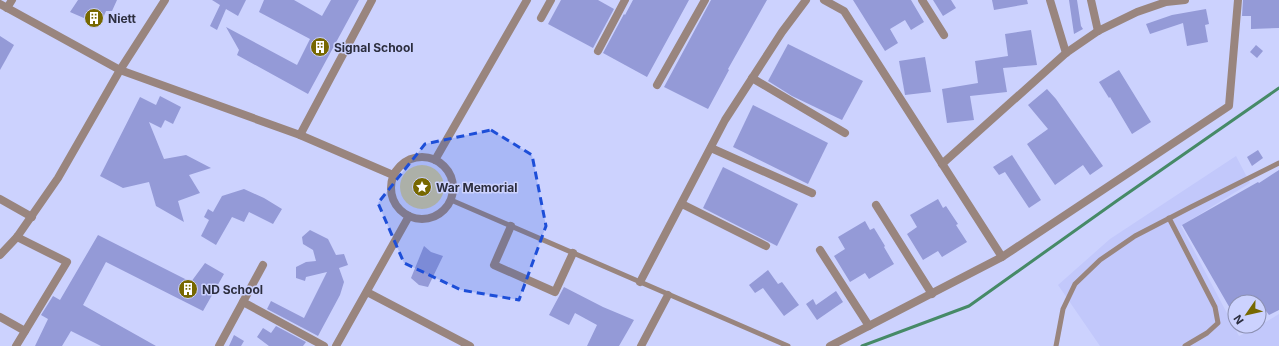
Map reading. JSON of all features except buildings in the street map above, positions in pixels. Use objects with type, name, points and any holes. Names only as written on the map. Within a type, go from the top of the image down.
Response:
[{"type":"street","points":[[12,0],[4,6],[120,70],[300,135],[394,175]]},
{"type":"street","points":[[0,255],[17,238],[58,178],[120,70],[165,0]]},
{"type":"street","points":[[300,135],[372,0]]},
{"type":"street","points":[[435,160],[527,0]]},
{"type":"street","points":[[540,18],[551,0]]},
{"type":"street","points":[[598,51],[625,0]]},
{"type":"street","points":[[657,84],[705,0]]},
{"type":"street","points":[[640,282],[725,120],[782,32],[806,0]]},
{"type":"street","points":[[824,0],[844,12],[1002,257]]},
{"type":"street","points":[[922,0],[944,35]]},
{"type":"street","points":[[1050,0],[1066,53]]},
{"type":"street","points":[[1091,0],[1098,31]]},
{"type":"street","points":[[942,164],[1066,53],[1098,31],[1137,12],[1166,1],[1185,0]]},
{"type":"street","points":[[830,346],[1002,257],[1229,106],[1238,0]]},
{"type":"street","points":[[752,78],[845,133]]},
{"type":"street","points":[[711,148],[812,193]]},
{"type":"street","points":[[416,157],[426,157],[435,160],[449,173],[453,191],[451,200],[445,209],[438,215],[428,219],[418,219],[409,216],[400,211],[394,203],[391,194],[391,184],[394,175],[399,167],[416,157]]},
{"type":"street","points":[[0,199],[32,217]]},
{"type":"street","points":[[682,204],[766,246]]},
{"type":"street","points":[[876,205],[932,294]]},
{"type":"street","points":[[336,346],[409,216]]},
{"type":"street","points":[[511,226],[494,265],[555,292],[573,253]]},
{"type":"street","points":[[17,238],[67,262],[17,345]]},
{"type":"street","points":[[820,250],[869,326]]},
{"type":"street","points":[[219,346],[263,265]]},
{"type":"street","points":[[367,292],[470,346]]},
{"type":"street","points":[[641,346],[668,295]]},
{"type":"street","points":[[243,302],[324,346]]},
{"type":"street","points":[[0,317],[25,331]]},
{"type":"street","points":[[14,325],[17,345]]},
{"type":"lane","points":[[1056,346],[1063,309],[1074,284],[1100,260],[1135,236],[1279,163]]},
{"type":"lane","points":[[451,200],[788,346]]},
{"type":"lane","points":[[1170,218],[1215,307],[1218,323],[1207,333],[1185,346]]},
{"type":"highlighted area","points":[[491,130],[532,155],[546,226],[519,300],[461,290],[404,263],[378,203],[425,144]]},
{"type":"shaded area","points":[[1236,156],[1250,183],[1181,226],[1227,313],[1227,334],[1238,334],[1239,336],[1243,334],[1267,334],[1267,321],[1279,314],[1279,346],[1100,346],[1058,285],[1110,239]]},
{"type":"shaded area","points":[[418,165],[426,165],[438,171],[444,183],[444,191],[438,203],[426,209],[418,209],[406,203],[400,191],[400,183],[406,171]]},
{"type":"waterway","points":[[862,346],[969,306],[1279,88]]},
{"type":"place","name":"Niett","points":[[94,18]]},
{"type":"place","name":"Signal School","points":[[320,47]]},
{"type":"place","name":"War Memorial","points":[[422,187]]},
{"type":"place","name":"ND School","points":[[188,289]]}]
